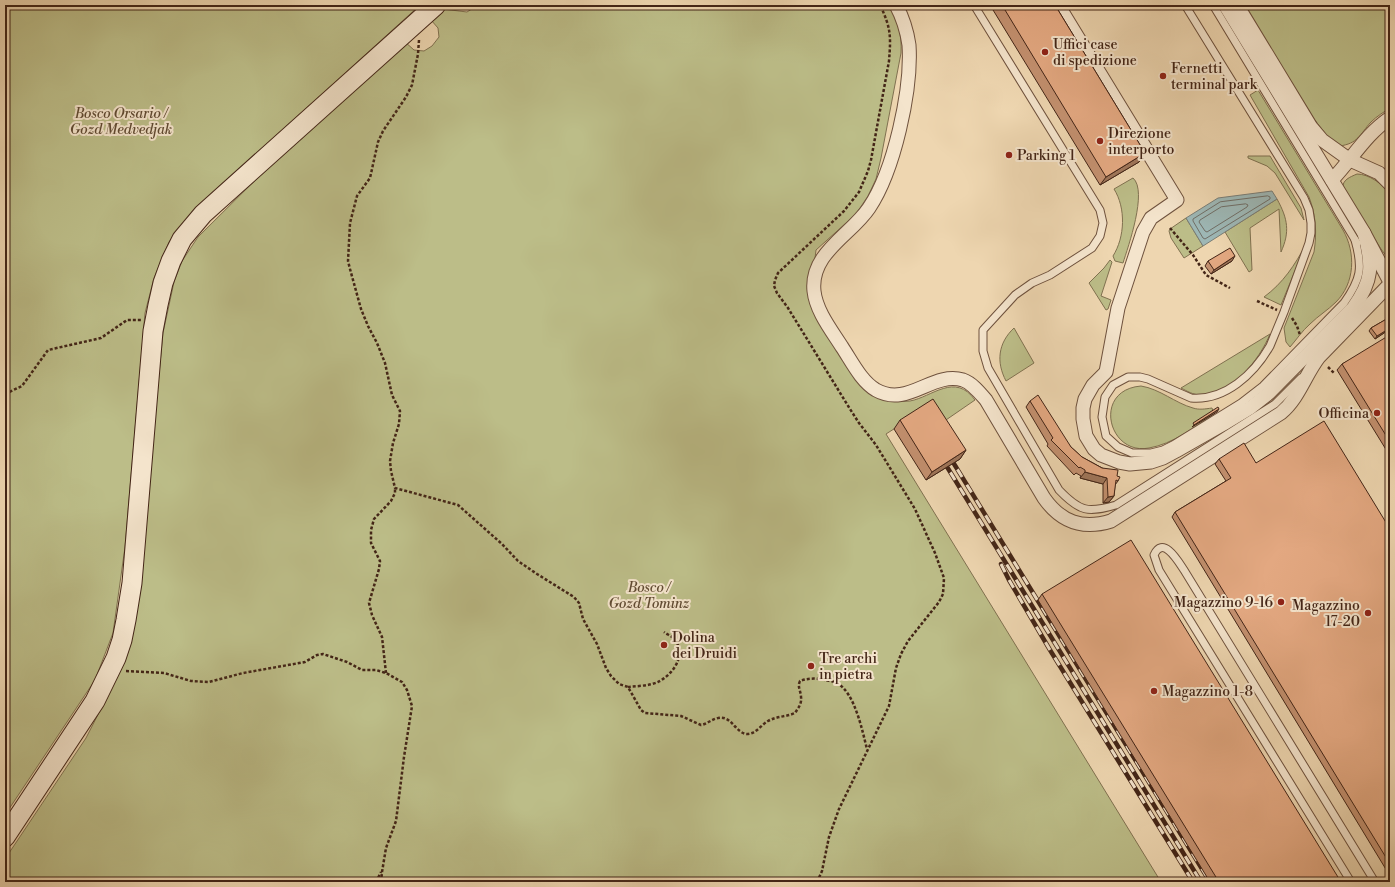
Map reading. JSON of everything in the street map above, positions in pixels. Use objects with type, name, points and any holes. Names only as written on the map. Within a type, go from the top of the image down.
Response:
[{"type":"street","points":[[5,837],[96,701],[111,669],[122,640],[132,583],[153,331],[163,283],[171,261],[182,239],[203,214],[436,5]]},
{"type":"street","points":[[896,5],[903,18],[908,44],[907,84],[899,130],[887,171],[869,208],[830,249],[814,275],[814,291],[818,305],[856,369],[875,389],[886,394],[897,395],[919,390],[936,382],[950,379],[964,380],[975,388],[986,400],[1052,508],[1070,521],[1088,525],[1100,525],[1111,521],[1282,413],[1290,406],[1311,368],[1319,357],[1389,286],[1359,237],[1332,180],[1225,5]]},
{"type":"street","points":[[1058,5],[1177,200],[1159,211],[1151,218],[1143,232],[1118,308],[1106,372],[1093,385],[1082,408],[1082,419],[1086,436],[1094,449],[1101,455],[1119,462],[1130,464],[1151,462],[1163,458],[1250,408],[1269,393],[1353,308],[1363,295],[1368,282],[1371,265],[1369,250],[1359,237]]},
{"type":"street","points":[[1237,5],[1311,127],[1322,140],[1350,160],[1379,173],[1390,184]]},
{"type":"street","points":[[1332,180],[1380,124],[1390,118]]},
{"type":"lane","points":[[461,5],[468,5]]},
{"type":"lane","points":[[974,5],[1100,210],[1103,223],[1100,236],[1092,248],[1050,275],[1032,283],[1015,295],[983,330],[983,351],[988,368],[1059,490],[1071,502],[1085,510],[1098,510],[1116,505],[1275,404],[1311,368]]},
{"type":"lane","points":[[1185,5],[1304,198],[1309,210],[1311,233],[1302,263],[1270,346],[1264,358],[1250,373],[1236,384],[1221,393],[1198,399],[1191,398],[1140,377],[1128,377],[1114,385],[1105,397],[1102,417],[1106,436],[1118,448],[1132,453],[1151,453],[1163,450],[1173,445],[1222,415],[1263,386],[1344,303],[1353,290],[1358,278],[1360,264],[1359,237],[1212,5]]},
{"type":"lane","points":[[1371,265],[1389,286]]},
{"type":"lane","points":[[1351,882],[1159,570],[1154,555],[1158,549],[1163,548],[1169,550],[1184,570],[1375,882]]},
{"type":"path","points":[[817,882],[822,871],[829,837],[838,809],[889,706],[896,668],[901,654],[908,641],[939,602],[942,594],[944,578],[936,553],[915,509],[876,444],[859,423],[844,400],[774,286],[778,273],[853,200],[859,192],[868,171],[889,61],[891,43],[889,25],[880,5]]},
{"type":"path","points":[[386,673],[382,637],[369,603],[380,565],[378,556],[371,543],[371,530],[374,519],[391,501],[395,493],[390,461],[393,443],[399,424],[400,411],[392,395],[380,350],[361,309],[348,261],[350,224],[354,202],[370,178],[378,142],[383,131],[406,97],[412,85],[420,37],[416,23]]},
{"type":"path","points":[[1170,228],[1193,255],[1206,275],[1230,288]]},
{"type":"path","points":[[1257,301],[1279,311]]},
{"type":"path","points":[[1289,314],[1297,326],[1300,335]]},
{"type":"path","points":[[5,394],[22,386],[48,350],[101,338],[127,320],[155,320]]},
{"type":"path","points":[[1324,363],[1334,373]]},
{"type":"path","points":[[395,488],[458,505],[502,544],[518,561],[574,597],[579,602],[583,619],[597,644],[606,668],[619,684],[628,687],[657,682],[667,676],[676,667],[680,654],[679,646],[675,640],[664,632]]},
{"type":"path","points":[[111,669],[164,673],[191,681],[209,682],[243,673],[305,662],[317,655],[324,654],[347,662],[362,670],[376,670],[386,673],[402,682],[408,690],[412,706],[396,821],[386,848],[382,882]]},
{"type":"path","points":[[628,687],[641,710],[645,713],[681,716],[701,725],[717,718],[724,717],[742,733],[748,734],[754,733],[767,722],[795,713],[802,698],[798,685],[800,681],[806,678],[822,679],[837,683],[846,691],[854,704],[867,749]]},
{"type":"path","points":[[376,882],[382,872]]},
{"type":"green space","name":"Bosco Orsario / Gozd Medvedjak","points":[[5,5],[420,5],[192,212],[169,242],[154,278],[145,313],[125,547],[113,633],[95,680],[5,815]]},
{"type":"green space","name":"Bosco / Gozd Tominz","points":[[478,5],[889,5],[899,28],[901,53],[876,179],[868,196],[856,214],[816,250],[811,269],[812,301],[886,400],[910,401],[943,388],[951,387],[960,388],[967,392],[975,400],[943,422],[933,404],[886,434],[1161,882],[5,882],[5,859],[86,738],[108,695],[138,590],[163,333],[174,282],[182,261],[198,237],[342,94],[404,41],[414,50],[424,51],[432,46],[439,37],[438,28],[431,20],[443,9],[467,12]]},
{"type":"green space","points":[[1244,5],[1390,5],[1390,108],[1373,120],[1355,141],[1339,146],[1329,138],[1314,119]]},
{"type":"green space","points":[[1258,90],[1343,230],[1352,258],[1350,277],[1342,294],[1333,305],[1316,318],[1302,332],[1290,347],[1286,342],[1284,328],[1314,252],[1316,231],[1309,197],[1250,95]]},
{"type":"green space","points":[[1248,156],[1270,156],[1301,208],[1304,220],[1275,173],[1267,166],[1248,158]]},
{"type":"green space","points":[[1357,174],[1362,174],[1375,180],[1390,193],[1390,261],[1343,188],[1345,181]]},
{"type":"green space","points":[[1133,178],[1137,185],[1138,206],[1136,219],[1123,263],[1115,261],[1113,256],[1122,231],[1121,205],[1114,189]]},
{"type":"green space","points":[[1277,199],[1284,213],[1287,232],[1284,245],[1281,252],[1279,209],[1250,228],[1252,270],[1249,272],[1225,232]]},
{"type":"green space","points":[[1186,218],[1203,246],[1184,258],[1171,238],[1169,231]]},
{"type":"green space","points":[[1306,244],[1281,305],[1264,297],[1277,286],[1288,273]]},
{"type":"green space","points":[[1110,260],[1112,262],[1101,296],[1111,300],[1108,309],[1106,310],[1089,283]]},
{"type":"green space","points":[[1014,328],[1034,363],[1006,381],[1001,367],[1000,353],[1005,340]]},
{"type":"green space","points":[[1270,334],[1252,365],[1233,383],[1212,394],[1198,395],[1181,388]]},
{"type":"green space","points":[[1141,386],[1155,390],[1186,406],[1200,409],[1212,408],[1214,414],[1175,439],[1166,443],[1149,448],[1135,448],[1124,442],[1116,433],[1111,422],[1111,409],[1116,398],[1126,390]]},
{"type":"water","points":[[1272,191],[1277,199],[1203,246],[1186,218],[1218,198]]},
{"type":"building","points":[[1002,5],[1055,5],[1145,153],[1106,177]]},
{"type":"building","points":[[1230,248],[1235,256],[1214,270],[1208,261]]},
{"type":"building","points":[[1390,317],[1390,328],[1377,336],[1371,328]]},
{"type":"building","name":"Officina","points":[[1388,336],[1390,339],[1390,442],[1342,364]]},
{"type":"building","points":[[1038,395],[1071,447],[1082,457],[1102,468],[1118,470],[1117,476],[1120,477],[1118,481],[1116,480],[1114,496],[1108,497],[1107,478],[1085,472],[1085,470],[1080,467],[1079,468],[1051,440],[1053,438],[1030,401]]},
{"type":"building","points":[[933,399],[966,450],[932,472],[900,420]]},
{"type":"building","points":[[1218,407],[1219,409],[1194,425],[1193,423]]},
{"type":"building","points":[[1324,421],[1390,529],[1390,864],[1175,512],[1231,478],[1219,459],[1244,443],[1256,463]]},
{"type":"building","name":"Magazzino 1-8","points":[[1131,540],[1341,882],[1219,882],[1042,594]]},
{"type":"railway","points":[[948,454],[1210,882]]},
{"type":"railway","points":[[941,457],[1201,882]]},
{"type":"railway","points":[[1001,564],[1050,650],[1193,882]]},
{"type":"place","name":"Uffici case di spedizione","points":[[1045,52]]},
{"type":"place","name":"Fernetti terminal park","points":[[1163,76]]},
{"type":"place","name":"Direzione interporto","points":[[1100,141]]},
{"type":"place","name":"Parking 1","points":[[1009,155]]},
{"type":"place","name":"Officina","points":[[1377,413]]},
{"type":"place","name":"Magazzino 9-16","points":[[1281,602]]},
{"type":"place","name":"Magazzino 17-20","points":[[1368,613]]},
{"type":"place","name":"Dolina dei Druidi","points":[[664,645]]},
{"type":"place","name":"Tre archi in pietra","points":[[811,666]]},
{"type":"place","name":"Magazzino 1-8","points":[[1154,691]]}]
